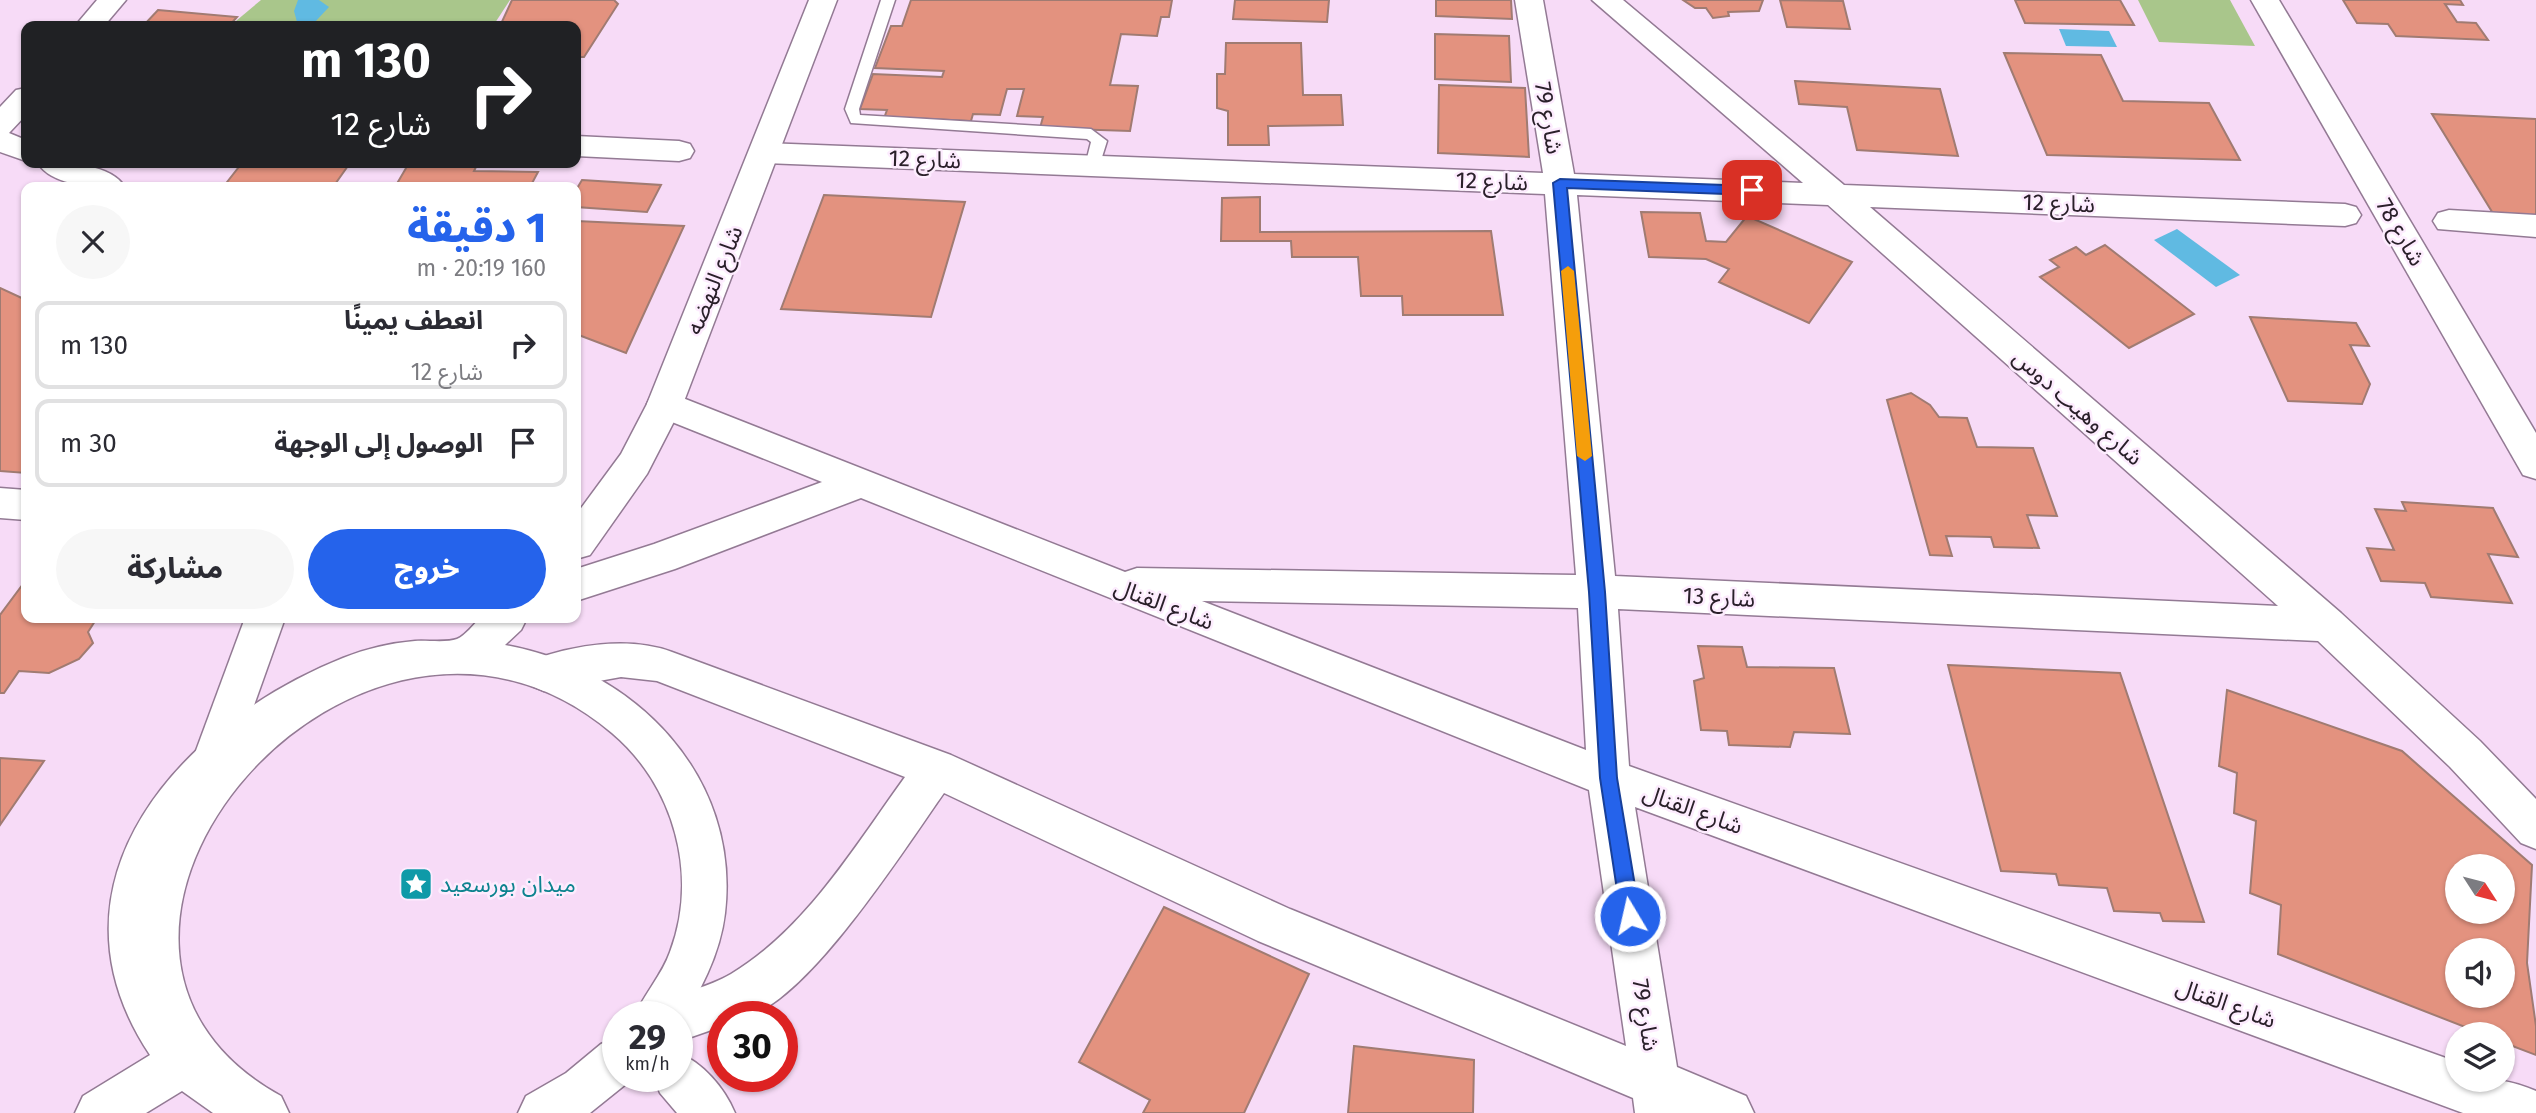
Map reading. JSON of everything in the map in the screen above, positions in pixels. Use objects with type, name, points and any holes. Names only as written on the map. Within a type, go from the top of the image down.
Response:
[{"type":"street","points":[[94,21],[113,0]]},
{"type":"street","name":"شارع النهضه","points":[[581,537],[634,464],[665,404],[823,0]]},
{"type":"street","name":"شارع 79","points":[[1529,0],[1560,183],[1597,592],[1609,778],[1659,1097]]},
{"type":"street","name":"شارع وهيب دوس","points":[[1606,0],[1834,193],[2327,625],[2465,754],[2536,829]]},
{"type":"street","name":"شارع 78","points":[[2265,0],[2536,465]]},
{"type":"street","points":[[12,120],[21,140]]},
{"type":"street","points":[[581,146],[679,151]]},
{"type":"street","name":"شارع 12","points":[[765,153],[2345,215]]},
{"type":"street","points":[[65,168],[97,182]]},
{"type":"street","points":[[2448,221],[2536,226]]},
{"type":"street","name":"شارع القنال","points":[[665,404],[1111,583],[1609,778],[2530,1113]]},
{"type":"street","points":[[581,583],[661,558],[864,482]]},
{"type":"street","points":[[0,503],[21,505]]},
{"type":"street","name":"شارع 13","points":[[1111,583],[1597,592],[2327,625]]},
{"type":"street","points":[[215,756],[263,623]]},
{"type":"street","points":[[465,657],[502,623]]},
{"type":"street","points":[[264,1113],[235,1101],[184,1062],[159,1027],[141,990],[131,949],[130,905],[145,853],[174,802],[215,756],[260,718],[310,689],[362,669],[414,659],[465,657],[544,673],[590,693],[630,721],[663,756],[688,799],[703,850],[706,905],[689,964],[667,1001]]},
{"type":"street","points":[[544,673],[621,660],[658,664],[936,769],[1274,925],[1659,1097],[1729,1113]]},
{"type":"street","points":[[693,1014],[707,1010],[748,990],[785,962],[823,922],[936,769]]},
{"type":"street","points":[[100,1113],[184,1062]]},
{"type":"street","points":[[543,1113],[583,1090],[602,1074]]},
{"type":"street","points":[[691,1092],[710,1113]]},
{"type":"lane","points":[[888,0],[852,109],[856,120],[1091,134],[1099,141],[1093,166]]},
{"type":"green space","points":[[261,0],[510,0],[496,21],[236,21]]},
{"type":"green space","points":[[2138,0],[2230,0],[2255,46],[2159,42]]},
{"type":"water","points":[[298,0],[319,0],[329,7],[316,21],[297,21],[294,11]]},
{"type":"water","points":[[2059,29],[2109,31],[2117,47],[2066,46]]},
{"type":"water","points":[[2177,229],[2240,275],[2216,287],[2154,240]]},
{"type":"building","points":[[512,0],[614,0],[618,4],[584,57],[581,57],[581,21],[502,21]]},
{"type":"building","points":[[911,0],[1172,0],[1169,17],[1161,17],[1157,36],[1121,34],[1110,85],[1138,86],[1130,131],[1040,128],[1043,117],[1017,116],[1024,89],[1007,89],[1000,115],[973,114],[971,121],[910,118],[883,121],[887,110],[860,109],[873,74],[942,77],[944,71],[875,68],[891,26],[902,26]]},
{"type":"building","points":[[1235,0],[1329,0],[1327,22],[1233,19]]},
{"type":"building","points":[[1436,0],[1511,0],[1512,19],[1436,16]]},
{"type":"building","points":[[1683,0],[1763,0],[1759,11],[1728,12],[1729,16],[1713,18],[1706,8],[1695,8]]},
{"type":"building","points":[[1780,0],[1843,1],[1850,29],[1787,27]]},
{"type":"building","points":[[2015,0],[2120,0],[2134,25],[2025,23]]},
{"type":"building","points":[[2343,0],[2460,0],[2463,5],[2445,4],[2457,22],[2476,23],[2488,40],[2396,36],[2388,24],[2357,23]]},
{"type":"building","points":[[158,10],[237,17],[233,21],[148,21]]},
{"type":"building","points":[[1435,34],[1509,36],[1511,82],[1435,79]]},
{"type":"building","points":[[1226,43],[1301,43],[1303,95],[1341,95],[1343,125],[1268,126],[1269,145],[1228,145],[1228,111],[1217,108],[1217,74],[1225,74]]},
{"type":"building","points":[[2004,53],[2101,55],[2123,101],[2209,103],[2240,160],[2047,155]]},
{"type":"building","points":[[1795,81],[1940,89],[1958,156],[1857,150],[1847,107],[1799,104]]},
{"type":"building","points":[[1439,85],[1525,88],[1529,157],[1438,153]]},
{"type":"building","points":[[2432,114],[2536,119],[2536,218],[2494,215]]},
{"type":"building","points":[[238,168],[346,168],[337,182],[227,182]]},
{"type":"building","points":[[406,168],[476,168],[474,171],[538,172],[533,182],[398,182]]},
{"type":"building","points":[[581,182],[661,185],[647,212],[581,207]]},
{"type":"building","points":[[824,195],[965,202],[931,317],[781,309]]},
{"type":"building","points":[[1260,197],[1260,232],[1491,231],[1503,315],[1403,315],[1402,296],[1361,296],[1358,257],[1292,257],[1291,241],[1221,241],[1222,198]]},
{"type":"building","points":[[1641,212],[1700,213],[1706,241],[1726,242],[1747,216],[1852,262],[1809,323],[1719,282],[1729,269],[1706,259],[1649,257]]},
{"type":"building","points":[[581,221],[684,226],[626,353],[581,336]]},
{"type":"building","points":[[2105,245],[2194,314],[2129,348],[2040,277],[2059,267],[2050,260],[2076,247],[2086,255]]},
{"type":"building","points":[[0,288],[21,298],[21,473],[0,471]]},
{"type":"building","points":[[2250,317],[2356,323],[2369,346],[2350,345],[2370,384],[2362,404],[2288,401]]},
{"type":"building","points":[[1911,393],[1930,405],[1939,417],[1967,418],[1977,447],[2033,448],[2057,516],[2027,515],[2039,548],[1994,547],[1991,537],[1946,536],[1952,556],[1930,555],[1887,400]]},
{"type":"building","points":[[2402,502],[2493,508],[2518,557],[2488,554],[2512,603],[2431,597],[2425,583],[2381,581],[2367,548],[2394,550],[2375,509],[2406,511]]},
{"type":"building","points":[[21,587],[21,623],[94,623],[88,632],[93,643],[79,659],[49,673],[19,671],[4,693],[0,693],[0,615]]},
{"type":"building","points":[[1698,646],[1742,647],[1747,667],[1834,668],[1850,734],[1794,732],[1790,747],[1729,745],[1727,731],[1701,730],[1694,681],[1704,678]]},
{"type":"building","points":[[1948,665],[2120,673],[2204,922],[2163,921],[2160,913],[2114,911],[2107,888],[2059,885],[2056,874],[2001,871]]},
{"type":"building","points":[[2227,690],[2402,751],[2532,865],[2527,963],[2536,1026],[2536,1055],[2515,1047],[2515,1022],[2452,1022],[2278,954],[2281,905],[2250,893],[2256,821],[2234,813],[2237,773],[2219,766]]},
{"type":"building","points":[[0,758],[44,761],[0,825]]},
{"type":"building","points":[[1164,907],[1309,974],[1244,1113],[1143,1113],[1150,1100],[1079,1062]]},
{"type":"building","points":[[1354,1046],[1474,1060],[1473,1113],[1348,1113]]},
{"type":"slow traffic","points":[[1568,271],[1585,456]]},
{"type":"place","name":"ميدان بورسعيد","points":[[416,884]]},
{"type":"route","points":[[1630,916],[1609,778],[1597,592],[1560,183],[1752,190]]}]
